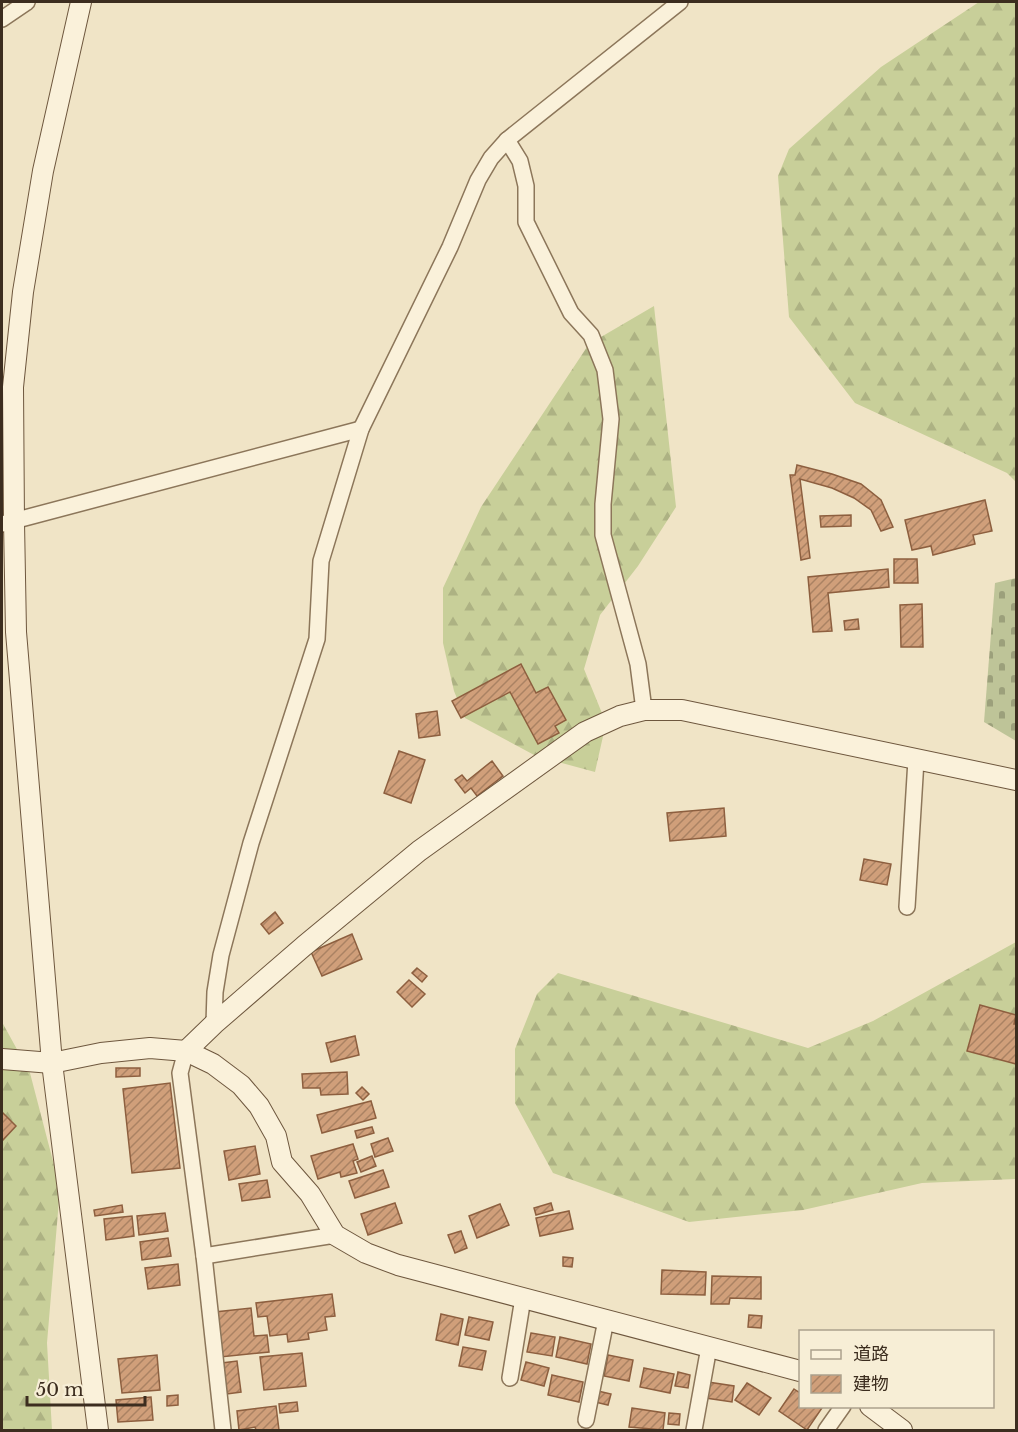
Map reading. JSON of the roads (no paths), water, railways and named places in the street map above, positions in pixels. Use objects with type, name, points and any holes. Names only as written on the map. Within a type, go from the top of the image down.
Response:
[{"type":"street","points":[[2,19],[27,2]]},
{"type":"street","points":[[81,2],[43,171],[23,292],[13,387],[8,523],[52,1063],[98,1431]]},
{"type":"street","points":[[214,1024],[215,992],[221,955],[251,843],[317,639],[321,561],[361,429],[450,247],[478,180],[491,158],[507,140],[680,2]]},
{"type":"street","points":[[507,140],[520,161],[526,186],[526,222],[571,314],[591,335],[605,370],[611,419],[603,504],[603,536],[638,664],[644,710]]},
{"type":"street","points":[[8,523],[361,429]]},
{"type":"street","points":[[223,1431],[204,1256],[180,1073],[186,1051],[312,938],[419,851],[585,732],[620,716],[644,710],[682,710],[1017,780]]},
{"type":"street","points":[[907,907],[916,760]]},
{"type":"street","points":[[2,1059],[52,1063],[101,1053],[150,1048],[186,1051],[213,1064],[241,1085],[259,1106],[276,1136],[282,1162],[310,1194],[335,1235],[366,1253],[398,1265],[799,1370]]},
{"type":"street","points":[[204,1256],[335,1235]]},
{"type":"street","points":[[510,1378],[524,1298]]},
{"type":"street","points":[[586,1420],[606,1320]]},
{"type":"street","points":[[694,1431],[709,1347]]},
{"type":"street","points":[[826,1431],[842,1408]]},
{"type":"street","points":[[871,1408],[898,1430]]}]
